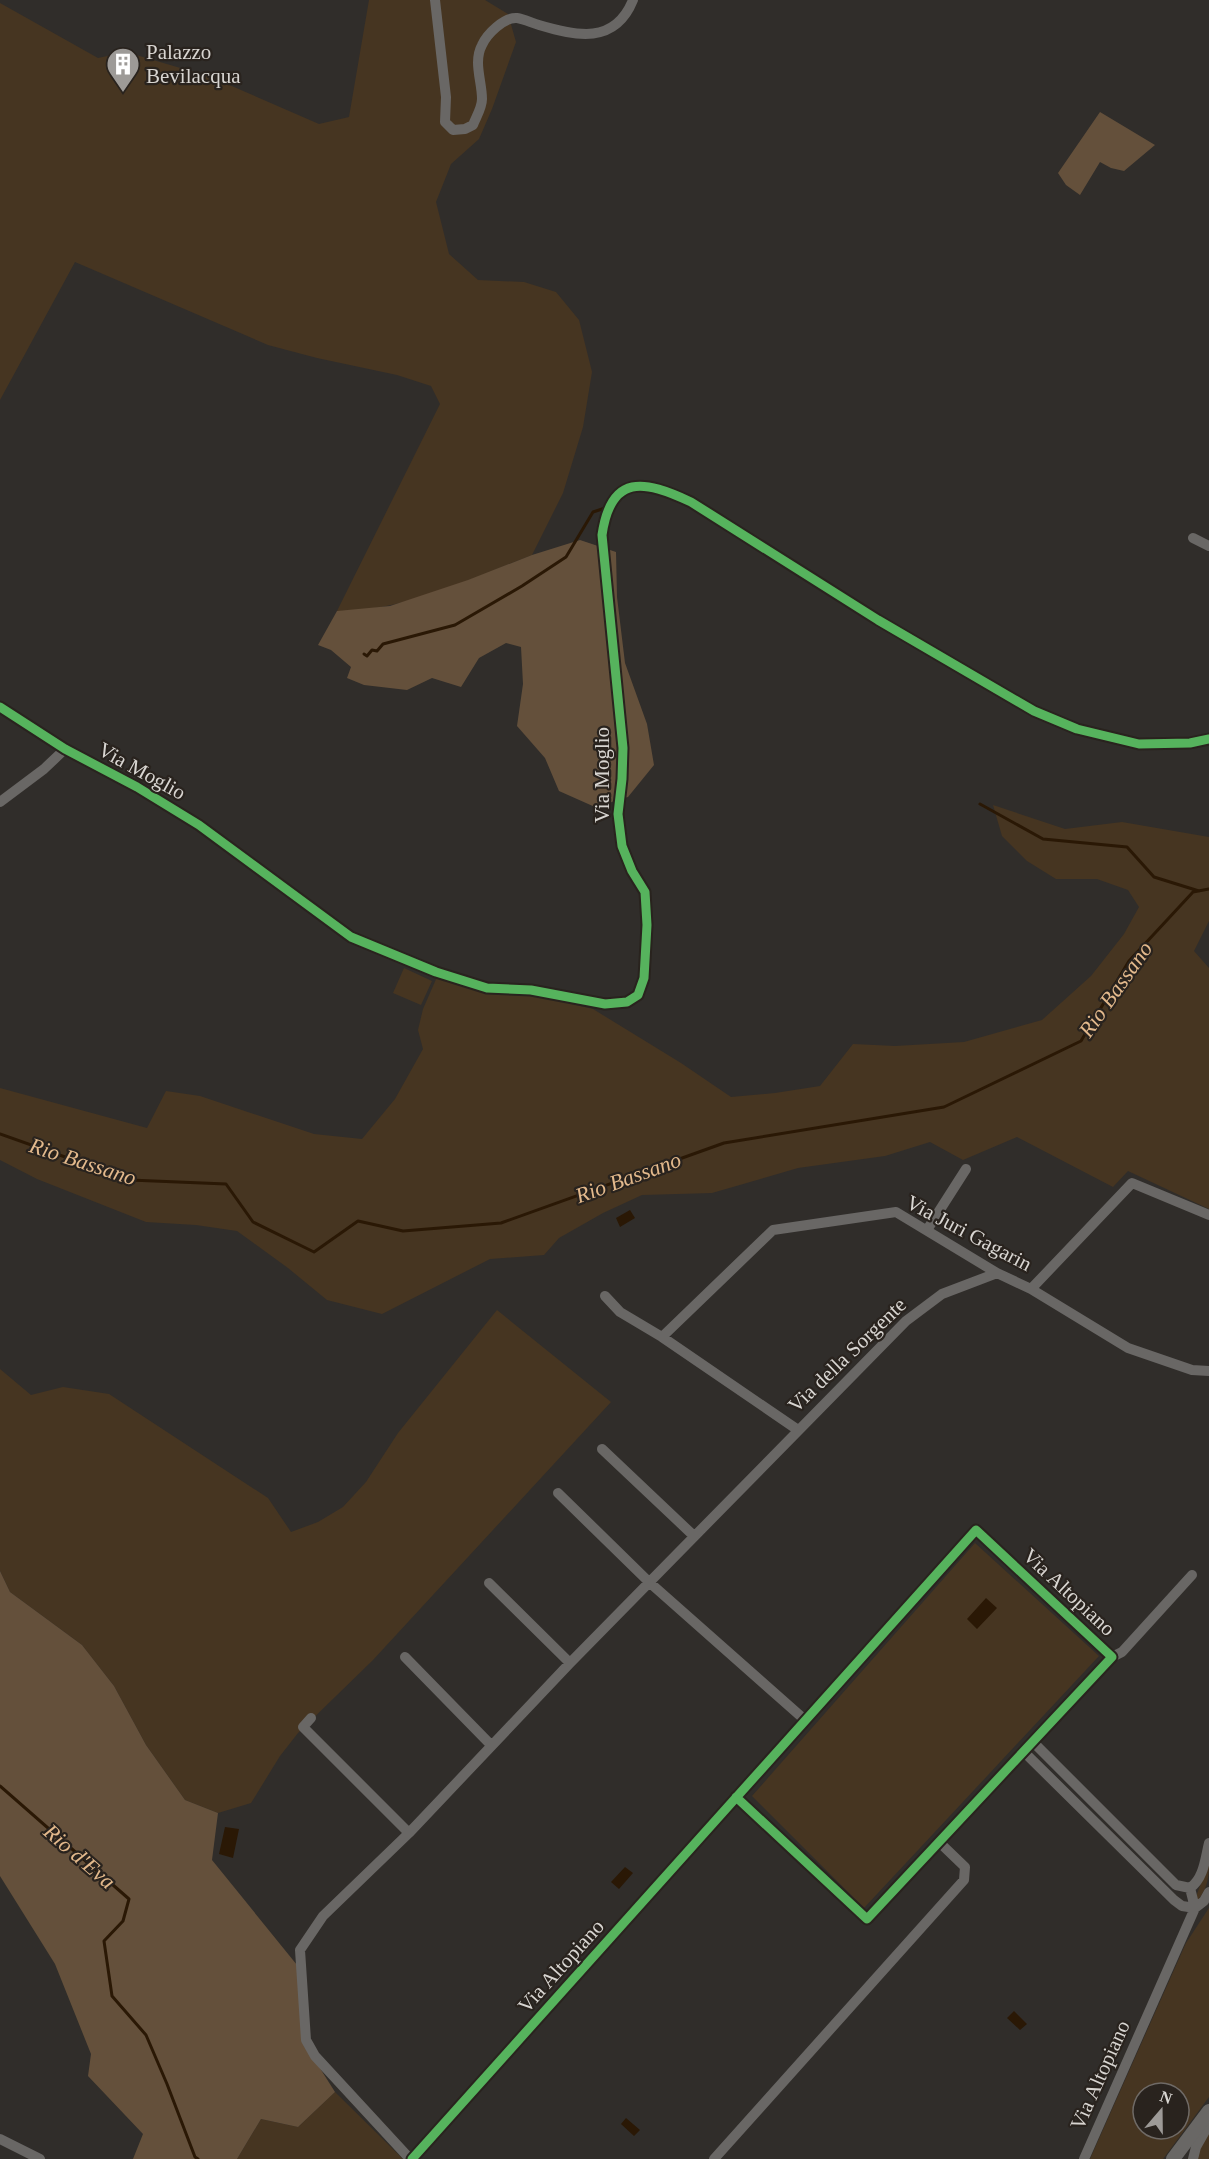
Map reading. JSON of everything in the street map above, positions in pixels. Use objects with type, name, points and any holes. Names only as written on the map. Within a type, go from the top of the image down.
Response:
[{"type":"main road","points":[[1173,2159],[1209,2111]]},
{"type":"street","points":[[435,0],[446,97],[445,122],[453,130],[465,129],[473,125],[482,102],[477,58],[482,44],[506,20],[516,18],[567,32],[589,35],[606,32],[618,22],[633,0]]},
{"type":"street","name":"Via Moglio","points":[[0,707],[65,749],[137,787],[199,825],[351,937],[436,972],[487,988],[531,990],[605,1004],[627,1002],[638,995],[644,978],[647,925],[645,892],[632,871],[622,846],[618,814],[623,748],[602,535],[605,516],[610,504],[616,495],[627,489],[639,486],[663,489],[691,502],[861,609],[1034,711],[1077,729],[1139,744],[1190,743],[1209,739]]},
{"type":"street","points":[[1193,538],[1209,546]]},
{"type":"street","points":[[0,802],[44,769],[65,749]]},
{"type":"street","points":[[927,1230],[966,1168]]},
{"type":"street","points":[[1031,1289],[1132,1183],[1209,1215]]},
{"type":"street","name":"Via Juri Gagarin","points":[[662,1337],[773,1230],[896,1212],[997,1273],[1031,1289],[1128,1348],[1192,1370],[1209,1371]]},
{"type":"street","name":"Via della Sorgente","points":[[739,1490],[906,1321],[942,1294],[997,1273]]},
{"type":"street","points":[[605,1296],[620,1311],[798,1430]]},
{"type":"street","points":[[602,1449],[694,1536]]},
{"type":"street","name":"Via Altopiano","points":[[736,1797],[867,1919],[1112,1657],[976,1530],[805,1720],[411,2159],[315,2056],[306,2040],[300,1950],[323,1917],[409,1833],[491,1745],[739,1490]]},
{"type":"street","points":[[558,1493],[649,1582],[805,1720]]},
{"type":"street","points":[[1112,1657],[1122,1652],[1192,1575]]},
{"type":"street","points":[[489,1583],[570,1663]]},
{"type":"street","points":[[405,1657],[491,1745]]},
{"type":"street","points":[[311,1718],[303,1727],[409,1833]]},
{"type":"street","points":[[1033,1742],[1176,1885],[1190,1888]]},
{"type":"street","points":[[1024,1752],[1174,1900],[1182,1906],[1195,1908],[1190,1888]]},
{"type":"street","points":[[714,2159],[964,1880],[965,1867],[939,1842]]},
{"type":"street","points":[[1190,1888],[1200,1876],[1209,1843]]},
{"type":"street","name":"Via Altopiano","points":[[1083,2159],[1195,1908],[1204,1901],[1209,1892]]},
{"type":"street","points":[[1193,2159],[1196,2147],[1209,2124]]},
{"type":"street","points":[[0,2139],[40,2159]]},
{"type":"shaded area","points":[[369,0],[485,0],[508,14],[516,42],[492,109],[479,139],[451,164],[436,202],[449,254],[478,280],[524,282],[556,292],[579,320],[592,372],[583,427],[563,493],[532,555],[412,600],[362,610],[337,611],[440,404],[431,386],[397,375],[268,345],[75,262],[0,400],[0,3],[98,58],[126,52],[211,77],[319,124],[349,117]]},
{"type":"shaded area","points":[[1100,112],[1155,145],[1124,171],[1100,162],[1080,195],[1066,185],[1058,173]]},
{"type":"shaded area","points":[[580,540],[616,552],[617,597],[625,663],[647,724],[654,765],[628,797],[595,807],[559,791],[545,758],[517,726],[523,684],[521,647],[506,643],[479,658],[461,687],[432,678],[407,690],[364,685],[347,678],[351,667],[331,650],[318,645],[337,611],[390,606]]},
{"type":"shaded area","points":[[993,805],[1065,829],[1122,822],[1209,837],[1209,921],[1194,951],[1209,968],[1209,1209],[1128,1171],[1113,1187],[1017,1137],[963,1160],[930,1142],[885,1156],[798,1168],[712,1193],[642,1195],[603,1213],[559,1238],[544,1255],[490,1259],[382,1314],[327,1300],[237,1231],[196,1225],[146,1222],[37,1179],[0,1160],[0,1088],[147,1128],[166,1091],[200,1096],[314,1134],[362,1139],[395,1099],[423,1049],[418,1030],[423,1009],[437,977],[536,995],[593,1009],[731,1097],[820,1086],[853,1044],[895,1046],[964,1042],[1042,1020],[1091,976],[1124,934],[1139,907],[1128,890],[1097,879],[1056,879],[1027,861],[1002,836]]},
{"type":"shaded area","points":[[404,968],[432,981],[421,1005],[393,993]]},
{"type":"shaded area","points":[[630,1210],[635,1218],[620,1227],[616,1218]]},
{"type":"shaded area","points":[[497,1310],[611,1402],[373,1660],[298,1733],[280,1756],[251,1803],[218,1813],[185,1800],[146,1745],[114,1686],[82,1645],[10,1592],[0,1571],[0,1369],[31,1395],[63,1387],[109,1394],[268,1498],[291,1532],[318,1522],[343,1507],[366,1482],[398,1433]]},
{"type":"shaded area","points":[[975,1543],[1099,1656],[864,1908],[752,1796]]},
{"type":"shaded area","points":[[0,1571],[10,1592],[82,1645],[114,1686],[146,1745],[185,1800],[218,1813],[212,1860],[297,1965],[304,2043],[335,2092],[298,2127],[261,2119],[237,2159],[133,2159],[143,2134],[88,2076],[91,2054],[55,1964],[0,1876]]},
{"type":"shaded area","points":[[986,1598],[997,1608],[977,1629],[967,1619]]},
{"type":"shaded area","points":[[225,1827],[239,1829],[233,1858],[219,1854]]},
{"type":"shaded area","points":[[1209,1861],[1207,1882],[1198,1900],[1196,1897]]},
{"type":"shaded area","points":[[625,1867],[633,1873],[619,1889],[611,1882]]},
{"type":"shaded area","points":[[1209,1908],[1209,2097],[1191,2121],[1191,2081],[1131,2081],[1131,2141],[1176,2141],[1163,2159],[1090,2159],[1186,1943]]},
{"type":"shaded area","points":[[1014,2011],[1027,2024],[1020,2030],[1007,2018]]},
{"type":"shaded area","points":[[335,2092],[403,2159],[237,2159],[261,2119],[298,2127]]},
{"type":"shaded area","points":[[626,2118],[640,2130],[634,2136],[621,2124]]},
{"type":"shaded area","points":[[1209,2131],[1209,2159],[1187,2159],[1200,2147]]},
{"type":"waterway","points":[[364,654],[367,656],[372,650],[377,651],[383,644],[455,625],[522,586],[566,557],[593,512],[605,508]]},
{"type":"waterway","points":[[980,804],[1043,839],[1127,847],[1154,877],[1199,891]]},
{"type":"waterway","name":"Rio Bassano","points":[[0,1134],[130,1180],[226,1184],[253,1222],[314,1252],[358,1221],[403,1231],[501,1223],[724,1143],[944,1107],[1081,1041],[1129,961],[1193,892],[1209,889]]},
{"type":"waterway","name":"Rio d'Eva","points":[[0,1786],[129,1899],[123,1921],[104,1941],[112,1996],[146,2035],[195,2157],[198,2159]]},
{"type":"cycle path","points":[[0,707],[65,749],[137,787],[199,825],[351,937],[436,972],[487,988],[531,990],[605,1004],[627,1002],[638,995],[644,978],[647,925],[645,892],[632,871],[622,846],[618,814],[623,748],[602,535],[606,515],[613,501],[622,492],[632,487],[645,486],[659,489],[691,502],[878,620],[1034,711],[1077,729],[1139,744],[1190,743],[1209,739]]},
{"type":"cycle path","points":[[412,2159],[976,1530],[1112,1657],[867,1919],[736,1797]]},
{"type":"place","name":"Palazzo Bevilacqua","points":[[123,93]]}]
